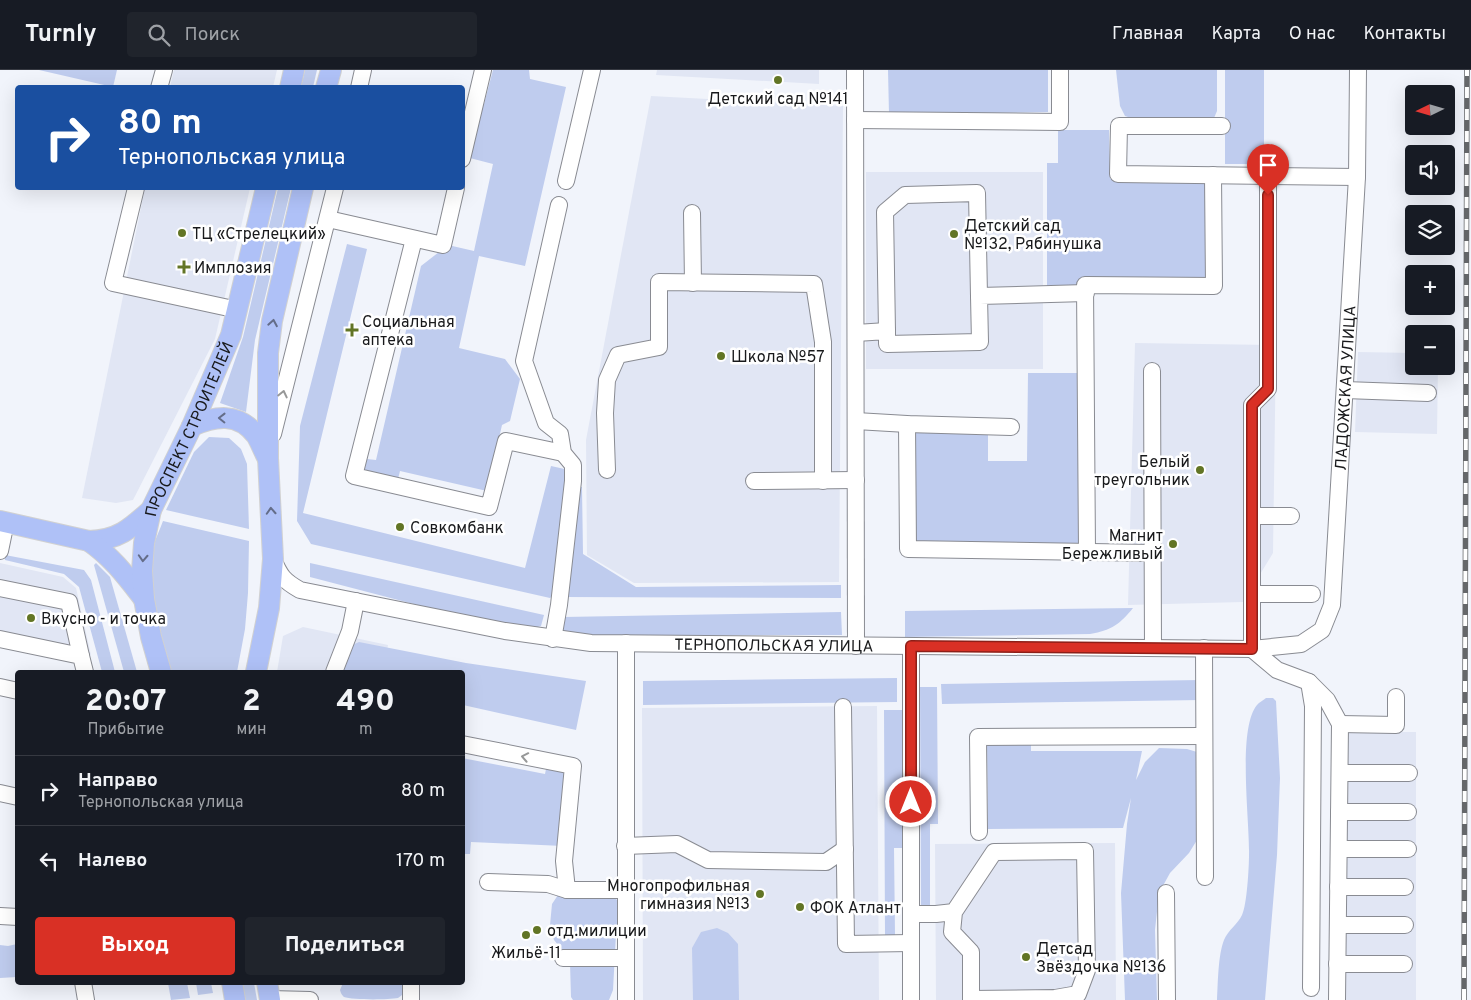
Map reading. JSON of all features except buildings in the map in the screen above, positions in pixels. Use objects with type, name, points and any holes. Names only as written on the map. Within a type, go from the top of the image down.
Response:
[{"type":"main road","points":[[291,85],[294,70]]},
{"type":"main road","points":[[327,85],[331,70]]},
{"type":"main road","name":"ПРОСПЕКТ СТРОИТЕЛЕЙ","points":[[160,670],[151,637],[144,599],[142,571],[144,543],[151,510],[192,426],[231,335],[266,190]]},
{"type":"main road","points":[[256,670],[269,608],[273,559],[268,458],[268,353],[272,321],[303,190]]},
{"type":"main road","points":[[192,426],[208,419],[221,417],[234,419],[246,425],[256,436],[268,458]]},
{"type":"main road","points":[[3,521],[89,541],[102,541],[116,537],[130,529],[151,510]]},
{"type":"main road","points":[[89,541],[120,566],[144,599]]},
{"type":"street","points":[[160,85],[164,70]]},
{"type":"street","points":[[360,85],[364,70]]},
{"type":"street","points":[[465,147],[484,70]]},
{"type":"street","points":[[566,181],[592,70]]},
{"type":"street","points":[[855,70],[856,646]]},
{"type":"street","points":[[855,120],[1060,122],[1060,70]]},
{"type":"street","name":"ЛАДОЖСКАЯ УЛИЦА","points":[[1252,649],[1301,644],[1322,630],[1332,605],[1357,177],[1358,70]]},
{"type":"street","points":[[1222,126],[1119,126],[1118,174],[1268,175],[1329,172],[1357,177]]},
{"type":"street","points":[[1087,551],[1085,285],[1214,286],[1213,175]]},
{"type":"street","points":[[1268,175],[1268,389],[1252,405],[1252,649],[1277,670],[1309,682],[1327,700],[1340,724],[1337,1000]]},
{"type":"street","points":[[136,190],[113,283],[238,310]]},
{"type":"street","points":[[268,458],[335,190]]},
{"type":"street","points":[[328,219],[443,245],[456,190]]},
{"type":"street","points":[[977,193],[980,342],[887,344],[887,331],[885,212],[905,195],[977,193]]},
{"type":"street","points":[[553,639],[559,605],[573,481],[573,466],[563,453],[560,434],[546,423],[524,361],[559,205]]},
{"type":"street","points":[[692,214],[693,282]]},
{"type":"street","points":[[414,239],[354,476],[489,507],[506,441],[563,453]]},
{"type":"street","points":[[607,470],[605,414],[607,380],[618,355],[659,346],[659,282],[814,284],[823,342],[823,481]]},
{"type":"street","points":[[979,296],[1086,293]]},
{"type":"street","points":[[856,333],[887,331]]},
{"type":"street","points":[[1152,371],[1153,648]]},
{"type":"street","points":[[1345,390],[1428,393]]},
{"type":"street","points":[[856,420],[907,424],[1011,427]]},
{"type":"street","points":[[907,424],[908,550],[1152,553]]},
{"type":"street","points":[[754,481],[856,480]]},
{"type":"street","points":[[1252,516],[1291,516]]},
{"type":"street","points":[[0,551],[3,521]]},
{"type":"street","name":"ТЕРНОПОЛЬСКАЯ УЛИЦА","points":[[273,559],[280,576],[300,590],[504,631],[591,643],[1252,649]]},
{"type":"street","points":[[0,588],[69,602],[84,670]]},
{"type":"street","points":[[269,608],[283,597],[300,590]]},
{"type":"street","points":[[1252,594],[1312,594]]},
{"type":"street","points":[[335,670],[350,631],[356,601]]},
{"type":"street","points":[[0,639],[81,656]]},
{"type":"street","points":[[626,644],[626,1000]]},
{"type":"street","points":[[911,646],[911,1000]]},
{"type":"street","points":[[1204,648],[1205,877]]},
{"type":"street","points":[[1309,682],[1313,706],[1312,988]]},
{"type":"street","points":[[0,687],[15,690]]},
{"type":"street","points":[[1340,724],[1396,724],[1396,697]]},
{"type":"street","points":[[843,707],[846,944],[911,944]]},
{"type":"street","points":[[979,832],[978,738],[1203,736]]},
{"type":"street","points":[[465,745],[573,766],[564,861],[567,890]]},
{"type":"street","points":[[1340,773],[1409,773]]},
{"type":"street","points":[[0,793],[15,797]]},
{"type":"street","points":[[1339,812],[1408,812]]},
{"type":"street","points":[[625,846],[677,844],[708,860],[826,862],[845,849]]},
{"type":"street","points":[[1339,849],[1408,848]]},
{"type":"street","points":[[911,914],[954,912],[994,852],[1085,851],[1087,970],[1078,994],[1055,998],[971,999],[971,952],[952,932],[954,912]]},
{"type":"street","points":[[488,882],[548,884],[567,890],[625,890]]},
{"type":"street","points":[[1338,887],[1405,887]]},
{"type":"street","points":[[1166,893],[1167,1000]]},
{"type":"street","points":[[0,916],[15,917]]},
{"type":"street","points":[[1338,925],[1405,925]]},
{"type":"street","points":[[563,958],[625,958]]},
{"type":"street","points":[[1337,964],[1404,964]]},
{"type":"street","points":[[84,985],[86,1000]]},
{"type":"street","points":[[410,985],[411,1000]]},
{"type":"street","points":[[269,994],[310,1000]]},
{"type":"shaded area","points":[[39,70],[117,70],[113,85],[104,85]]},
{"type":"shaded area","points":[[174,70],[277,70],[273,85],[170,85]]},
{"type":"shaded area","points":[[305,70],[317,70],[313,85],[301,85]]},
{"type":"shaded area","points":[[493,70],[529,70],[530,79],[566,87],[525,266],[479,256],[459,348],[505,359],[520,379],[510,421],[502,425],[487,491],[400,471],[398,479],[364,471],[367,459],[376,460],[421,266],[448,245],[474,251],[493,164],[466,157],[476,109],[484,104]]},
{"type":"shaded area","name":"Детский сад №141","points":[[657,70],[819,70],[819,84],[656,75]]},
{"type":"shaded area","points":[[888,70],[1048,70],[1048,112],[889,114]]},
{"type":"shaded area","points":[[1116,70],[1217,70],[1217,111],[1214,118],[1202,122],[1137,120],[1125,116],[1120,106]]},
{"type":"shaded area","points":[[1225,70],[1264,70],[1264,164],[1225,164]]},
{"type":"shaded area","name":"Школа №57","points":[[651,96],[843,106],[839,582],[634,583],[587,555],[586,440]]},
{"type":"shaded area","points":[[1058,130],[1109,130],[1110,179],[1206,180],[1206,280],[1047,286],[1047,163],[1058,163]]},
{"type":"shaded area","name":"Детский сад №132, Рябинушка","points":[[866,172],[1043,172],[1043,369],[866,369]]},
{"type":"shaded area","points":[[145,190],[250,190],[215,339],[133,500],[116,503],[82,498]]},
{"type":"shaded area","points":[[278,190],[291,190],[255,340],[246,412],[220,403],[243,337]]},
{"type":"shaded area","points":[[347,244],[367,249],[303,513],[525,568],[551,466],[569,470],[558,591],[550,598],[311,544],[297,521],[300,426]]},
{"type":"shaded area","points":[[1135,343],[1276,345],[1273,553],[1243,602],[1128,605]]},
{"type":"shaded area","points":[[1358,352],[1405,353],[1405,375],[1438,375],[1437,434],[1355,432]]},
{"type":"shaded area","points":[[1028,373],[1081,373],[1081,544],[915,544],[915,431],[988,431],[988,461],[1027,461]]},
{"type":"shaded area","points":[[209,437],[229,438],[241,449],[247,464],[249,529],[166,510],[194,452]]},
{"type":"shaded area","points":[[575,486],[582,487],[583,554],[636,587],[841,585],[841,598],[564,597]]},
{"type":"shaded area","points":[[163,521],[249,541],[245,629],[237,670],[168,670],[152,610],[150,594],[150,561],[153,546]]},
{"type":"shaded area","points":[[5,555],[84,570],[91,580],[114,670],[101,670],[79,587],[64,574],[5,560]]},
{"type":"shaded area","points":[[0,563],[63,577],[76,588],[91,655],[74,660],[0,644]]},
{"type":"shaded area","points":[[96,563],[110,577],[136,670],[123,670],[94,565]]},
{"type":"shaded area","points":[[310,563],[544,615],[541,626],[534,628],[475,620],[310,577]]},
{"type":"shaded area","points":[[1133,608],[1115,626],[1090,634],[905,637],[905,611]]},
{"type":"shaded area","points":[[841,612],[842,635],[589,635],[563,632],[563,617]]},
{"type":"shaded area","points":[[303,627],[388,645],[383,670],[277,670],[283,636]]},
{"type":"shaded area","points":[[359,642],[466,663],[586,681],[576,730],[465,705],[465,670],[339,670],[350,646]]},
{"type":"shaded area","points":[[897,678],[897,702],[643,705],[643,681]]},
{"type":"shaded area","points":[[1201,680],[1201,700],[942,704],[941,684]]},
{"type":"shaded area","points":[[920,687],[937,687],[938,824],[930,824],[930,910],[921,910]]},
{"type":"shaded area","points":[[1266,698],[1273,698],[1276,701],[1280,778],[1277,855],[1265,1000],[1217,1000],[1222,946],[1226,936],[1242,915],[1246,895],[1249,855],[1246,777],[1247,734],[1251,717],[1257,705]]},
{"type":"shaded area","name":"Многопрофильная гимназия №13","points":[[877,706],[879,1000],[643,1000],[642,708]]},
{"type":"shaded area","points":[[884,710],[903,710],[904,848],[894,848],[895,935],[885,935]]},
{"type":"shaded area","points":[[1336,732],[1416,732],[1416,1000],[1333,1000]]},
{"type":"shaded area","points":[[987,742],[1031,742],[1031,751],[1142,751],[1136,780],[1145,762],[1159,748],[1187,749],[1197,752],[1197,840],[1189,853],[1170,873],[1159,893],[1155,930],[1157,1000],[1125,1000],[1121,893],[1131,798],[1123,828],[988,829]]},
{"type":"shaded area","points":[[465,759],[545,774],[547,764],[568,769],[563,846],[471,842],[470,854],[465,854]]},
{"type":"shaded area","name":"Детсад Звёздочка №136","points":[[1115,843],[1116,1000],[936,1000],[935,844]]},
{"type":"shaded area","points":[[558,895],[612,895],[617,900],[620,917],[616,934],[613,990],[609,1000],[573,1000],[571,997],[570,963],[568,957],[554,940],[550,925],[552,904]]},
{"type":"shaded area","points":[[717,928],[728,933],[738,944],[739,1000],[693,1000],[692,948],[701,932]]},
{"type":"shaded area","points":[[15,944],[15,977],[0,978],[0,945]]},
{"type":"shaded area","points":[[168,985],[187,985],[190,998],[171,1000]]},
{"type":"shaded area","points":[[196,985],[211,985],[213,993],[198,995]]},
{"type":"shaded area","points":[[240,985],[254,985],[257,1000],[243,1000]]},
{"type":"shaded area","points":[[342,985],[404,985],[402,995],[398,998],[386,999],[354,999],[344,997],[340,990]]},
{"type":"railway","points":[[1464,1000],[1467,70]]},
{"type":"place","name":"Детский сад №141","points":[[778,80]]},
{"type":"place","name":"ТЦ «Стрелецкий»","points":[[182,233]]},
{"type":"place","name":"Детский сад №132, Рябинушка","points":[[954,234]]},
{"type":"place","name":"Имплозия","points":[[184,267]]},
{"type":"place","name":"Социальная аптека","points":[[352,330]]},
{"type":"place","name":"Школа №57","points":[[721,356]]},
{"type":"place","name":"Белый треугольник","points":[[1200,470]]},
{"type":"place","name":"Совкомбанк","points":[[400,527]]},
{"type":"place","name":"Магнит Бережливый","points":[[1173,544]]},
{"type":"place","name":"Вкусно - и точка","points":[[31,618]]},
{"type":"place","name":"Многопрофильная гимназия №13","points":[[760,894]]},
{"type":"place","name":"ФОК Атлант","points":[[800,907]]},
{"type":"place","name":"отд.милиции","points":[[537,930]]},
{"type":"place","name":"Жильё-11","points":[[526,935]]},
{"type":"place","name":"Детсад Звёздочка №136","points":[[1026,957]]},
{"type":"route","points":[[911,802],[911,646],[1252,649],[1252,405],[1268,389],[1268,195]]}]
